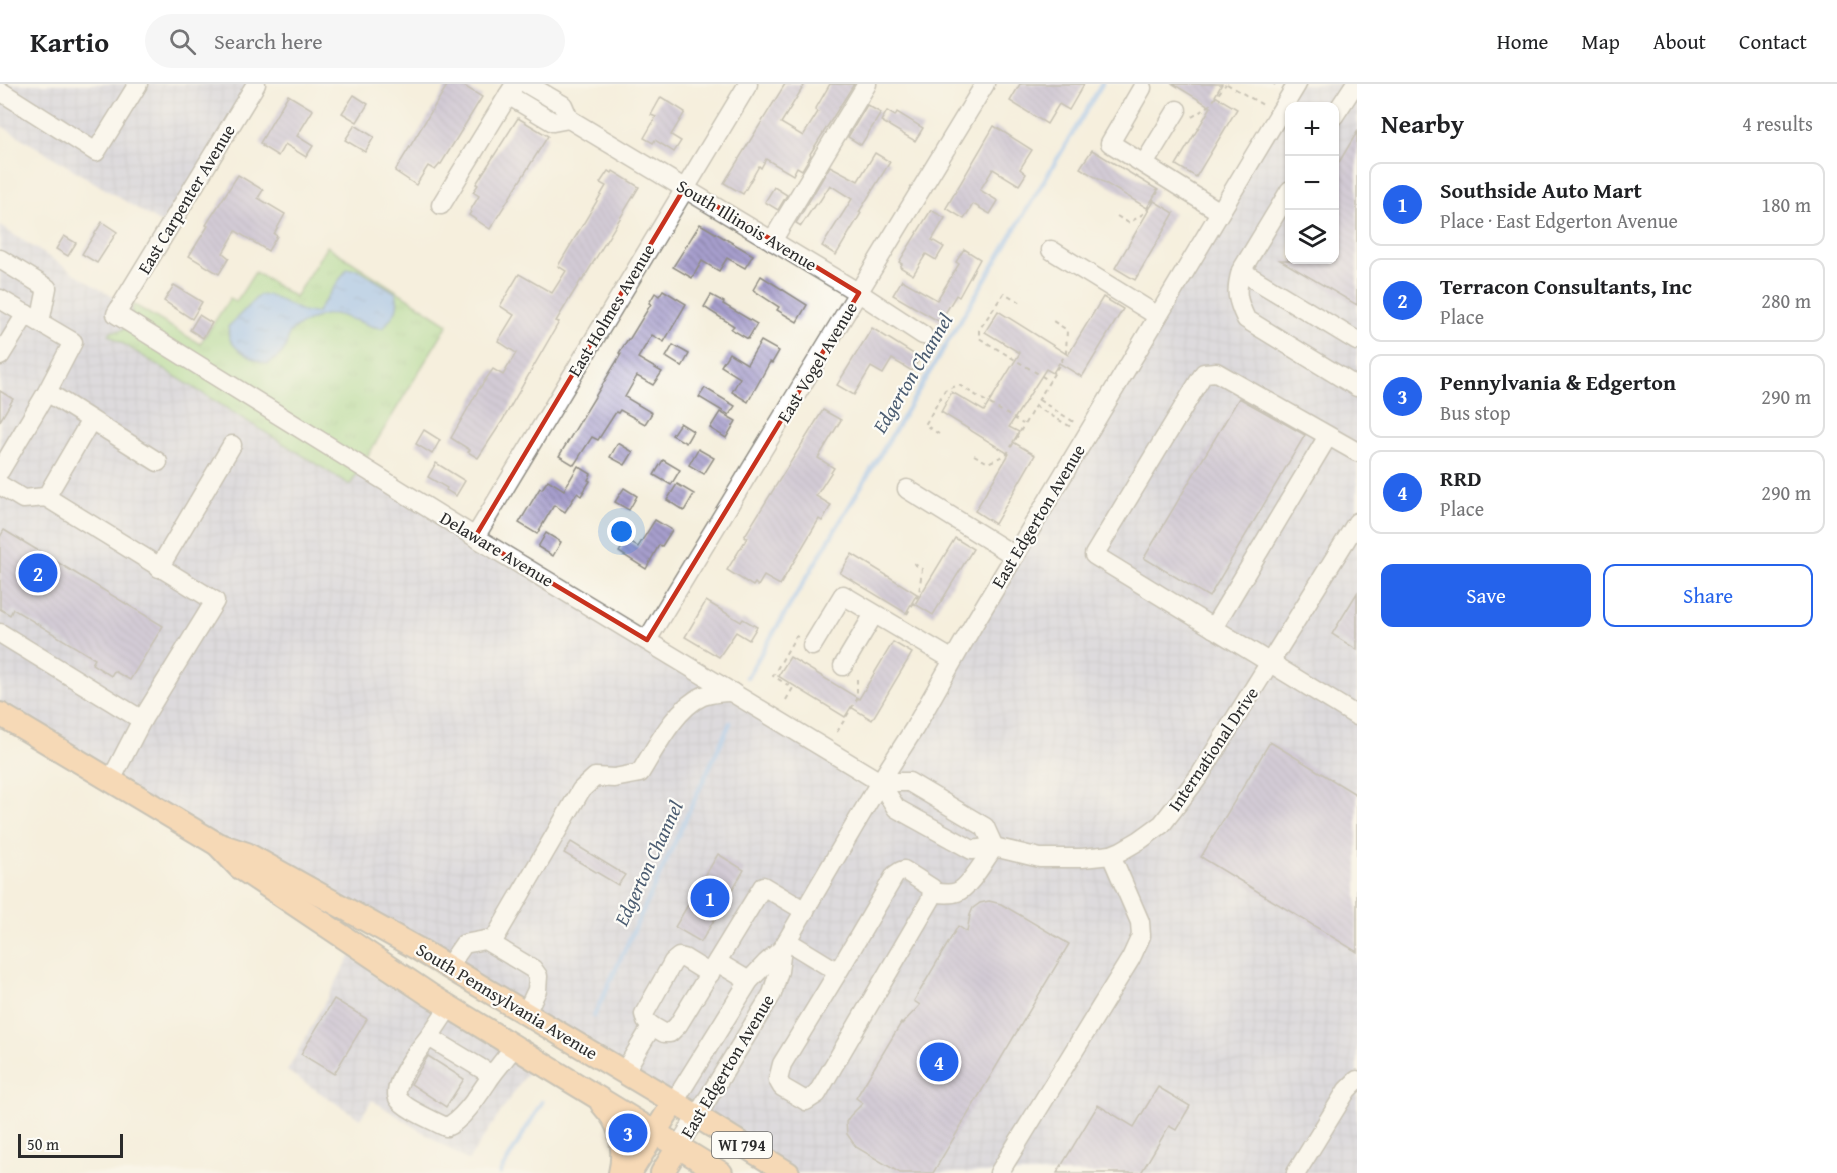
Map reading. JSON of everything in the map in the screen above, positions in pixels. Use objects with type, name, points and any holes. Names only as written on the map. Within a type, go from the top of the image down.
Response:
[{"type":"main road","name":"South Pennsylvania Avenue","points":[[0,714],[217,844],[247,854],[443,964],[624,1071],[788,1173]]},
{"type":"main road","name":"South Pennsylvania Avenue","points":[[217,844],[239,867],[421,989],[721,1173]]},
{"type":"main road","points":[[421,989],[443,964]]},
{"type":"main road","points":[[597,1098],[615,1121],[620,1135],[622,1166],[620,1173]]},
{"type":"main road","points":[[630,1173],[674,1102]]},
{"type":"main road","points":[[662,1173],[678,1147]]},
{"type":"main road","name":"WI 794","points":[[701,1173],[710,1173]]},
{"type":"street","points":[[0,91],[96,152],[138,84]]},
{"type":"street","name":"East Carpenter Avenue","points":[[116,314],[256,84]]},
{"type":"street","name":"South Illinois Avenue","points":[[528,84],[563,105],[569,119],[859,293],[923,335]]},
{"type":"street","name":"East Holmes Avenue","points":[[475,537],[748,84]]},
{"type":"street","points":[[772,241],[867,84]]},
{"type":"street","name":"East Vogel Avenue","points":[[647,640],[985,84]]},
{"type":"street","name":"East Edgerton Avenue","points":[[678,1147],[772,994],[785,946],[804,911],[1297,84]]},
{"type":"street","points":[[1339,110],[1355,84]]},
{"type":"street","points":[[1142,88],[1110,143],[1220,212]]},
{"type":"street","points":[[441,205],[512,90]]},
{"type":"street","name":"South Illinois Avenue","points":[[512,90],[553,122],[569,119]]},
{"type":"street","points":[[1144,164],[1183,114]]},
{"type":"street","points":[[1285,198],[1240,272],[1237,286],[1238,302],[1246,319],[1357,387]]},
{"type":"street","points":[[1051,250],[1158,316]]},
{"type":"street","points":[[0,260],[47,288],[33,318],[0,356]]},
{"type":"street","points":[[1240,272],[1357,341]]},
{"type":"street","points":[[0,299],[73,342],[47,392],[0,471]]},
{"type":"street","name":"Delaware Avenue","points":[[116,314],[475,537],[880,782]]},
{"type":"street","points":[[1357,452],[1216,372],[1204,373],[1094,555],[1357,716]]},
{"type":"street","points":[[47,392],[158,462]]},
{"type":"street","points":[[46,497],[91,420]]},
{"type":"street","points":[[1213,628],[1328,436]]},
{"type":"street","points":[[159,568],[232,446]]},
{"type":"street","points":[[0,485],[23,499],[46,497],[215,601],[142,720],[111,780]]},
{"type":"street","points":[[907,489],[1015,556]]},
{"type":"street","name":"International Drive","points":[[880,782],[896,808],[972,850],[993,847],[1040,858],[1082,858],[1111,855],[1121,851],[1162,824],[1200,775],[1357,522]]},
{"type":"street","points":[[812,646],[843,595],[953,660]]},
{"type":"street","points":[[850,670],[874,614]]},
{"type":"street","points":[[0,633],[142,720]]},
{"type":"street","points":[[492,944],[582,790],[595,777],[614,778],[640,773],[678,716],[691,704],[702,696],[732,692]]},
{"type":"street","points":[[880,782],[909,782],[985,827],[993,847],[971,882],[956,892],[948,894],[932,892]]},
{"type":"street","points":[[999,1173],[1131,958],[1141,936],[1140,922],[1111,855]]},
{"type":"street","points":[[904,870],[932,888],[931,899],[817,1094],[806,1101],[782,1088],[778,1080],[779,1072],[838,972],[895,875],[904,870]]},
{"type":"street","points":[[749,981],[714,968],[684,957],[679,957],[644,1014],[646,1022],[664,1033],[674,1031],[714,968],[762,886],[804,911]]},
{"type":"street","points":[[443,964],[464,944],[485,940],[492,944],[533,969],[538,976],[537,990],[526,1013]]},
{"type":"street","points":[[785,946],[838,972]]},
{"type":"street","name":"East Edgerton Avenue","points":[[674,1102],[749,981],[785,946]]},
{"type":"street","points":[[449,1007],[416,1052],[397,1087],[397,1097],[404,1104],[446,1127],[452,1125],[514,1047]]},
{"type":"street","points":[[624,1071],[652,1026]]},
{"type":"street","points":[[429,1037],[492,1076]]},
{"type":"street","points":[[1296,1173],[1347,1090],[1357,1080]]},
{"type":"path","points":[[1183,114],[1209,106],[1227,84],[1263,105]]},
{"type":"path","points":[[1117,216],[1129,223],[1146,212],[1167,178]]},
{"type":"path","points":[[1020,302],[1004,293],[979,330],[979,338],[1050,381]]},
{"type":"path","points":[[974,455],[988,463],[1007,454],[1039,400],[1066,353],[1067,330],[1053,321]]},
{"type":"path","points":[[939,434],[925,425],[945,390],[959,385],[1024,424]]},
{"type":"path","points":[[1039,400],[1074,422]]},
{"type":"path","points":[[1035,406],[1071,427]]},
{"type":"path","points":[[898,628],[919,594],[922,569],[910,561]]},
{"type":"path","points":[[786,700],[793,688],[773,676],[796,636]]},
{"type":"path","points":[[837,732],[857,699],[850,670]]},
{"type":"highlighted area","points":[[685,187],[859,293],[647,640],[475,537]]},
{"type":"shaded area","points":[[0,84],[256,84],[169,228],[0,125]]},
{"type":"shaded area","points":[[1297,84],[1357,84],[1357,1173],[788,1173],[0,713],[0,226],[132,309],[362,467],[880,781],[1285,104],[1285,264],[1339,264],[1339,102],[1286,102]]},
{"type":"shaded area","points":[[351,955],[531,1067],[468,1161],[372,1100],[360,1119],[287,1071]]},
{"type":"green space","points":[[327,246],[448,324],[350,485],[109,335],[111,331],[122,330],[126,327],[133,304],[200,344],[230,298],[236,302],[255,272],[295,297]]},
{"type":"water","points":[[347,269],[357,269],[396,293],[397,308],[383,328],[332,314],[321,316],[303,323],[289,333],[283,352],[268,364],[246,355],[232,342],[228,327],[259,295],[269,295],[302,311],[316,313]]},
{"type":"building","points":[[448,84],[461,84],[482,97],[441,164],[435,170],[428,166],[416,185],[395,171]]},
{"type":"building","points":[[785,84],[805,84],[781,123],[803,136],[818,112],[815,110],[830,84],[854,84],[802,170],[797,167],[793,175],[766,159],[761,168],[759,166],[743,194],[724,183]]},
{"type":"building","points":[[1020,84],[1084,84],[1069,110],[1059,104],[1047,124],[1010,101]]},
{"type":"building","points":[[1173,84],[1222,84],[1215,96],[1237,109],[1196,177],[1176,165],[1211,107]]},
{"type":"building","points":[[288,95],[313,110],[297,136],[313,146],[306,157],[285,144],[278,156],[260,143]]},
{"type":"building","points":[[354,95],[368,104],[357,122],[342,113]]},
{"type":"building","points":[[661,97],[685,112],[671,135],[681,141],[674,152],[655,140],[653,143],[644,138],[656,117],[651,115]]},
{"type":"building","points":[[867,105],[881,113],[861,145],[848,137]]},
{"type":"building","points":[[887,111],[895,116],[897,112],[923,128],[915,141],[881,121]]},
{"type":"building","points":[[518,118],[548,136],[490,229],[469,215],[479,196],[473,192]]},
{"type":"building","points":[[355,125],[374,137],[365,152],[345,140]]},
{"type":"building","points":[[994,126],[1032,150],[1020,169],[1026,174],[1019,185],[993,169],[980,190],[998,201],[990,214],[973,204],[964,219],[946,208]]},
{"type":"building","points":[[1357,132],[1357,305],[1287,264],[1339,264],[1339,162]]},
{"type":"building","points":[[1092,150],[1158,190],[1147,208],[1080,168]]},
{"type":"building","points":[[875,153],[890,162],[836,255],[822,246],[852,199],[830,185],[801,226],[796,223],[830,166],[858,181]]},
{"type":"building","points":[[608,171],[612,173],[613,171],[639,187],[556,321],[559,322],[501,423],[478,458],[451,438],[493,369],[503,375],[516,353],[498,341],[514,315],[500,306],[519,274],[552,293],[566,271],[558,266],[606,186],[600,183]]},
{"type":"building","points":[[238,175],[263,190],[258,198],[285,214],[274,234],[277,236],[268,251],[236,231],[223,253],[229,258],[219,274],[189,256]]},
{"type":"building","points":[[774,187],[787,195],[778,210],[765,202]]},
{"type":"building","points":[[1154,201],[1174,213],[1135,280],[1115,268]]},
{"type":"building","points":[[931,210],[945,218],[932,240],[944,247],[936,260],[926,254],[913,275],[900,267],[902,264],[899,262]]},
{"type":"building","points":[[102,222],[117,232],[97,263],[82,254]]},
{"type":"building","points":[[700,224],[753,255],[745,268],[727,258],[719,271],[702,261],[692,278],[673,267]]},
{"type":"building","points":[[64,236],[76,243],[68,256],[56,249]]},
{"type":"building","points":[[964,249],[980,259],[959,297],[956,295],[940,322],[893,295],[902,280],[937,300],[959,264],[956,262]]},
{"type":"building","points":[[761,276],[807,305],[797,322],[777,310],[779,307],[753,290]]},
{"type":"building","points":[[174,285],[202,302],[192,319],[164,301]]},
{"type":"building","points":[[663,290],[686,304],[664,342],[652,335],[638,358],[662,372],[653,385],[637,376],[625,397],[652,413],[645,424],[620,410],[616,412],[598,440],[592,437],[574,465],[559,456],[621,354],[619,353],[651,304],[649,303],[655,293],[659,296]]},
{"type":"building","points":[[711,295],[757,324],[748,339],[731,329],[734,326],[704,307]]},
{"type":"building","points":[[1103,297],[1123,309],[1082,377],[1059,363],[1053,373],[1046,369],[1009,427],[1019,432],[1013,442],[1035,455],[995,524],[975,511],[1009,454],[941,412],[952,392],[984,411],[1020,353],[985,332],[998,311],[1068,355]]},
{"type":"building","points":[[199,315],[212,323],[203,338],[190,330]]},
{"type":"building","points":[[872,328],[920,358],[912,371],[892,359],[883,374],[871,367],[854,395],[837,385]]},
{"type":"building","points":[[761,341],[779,351],[772,363],[770,362],[748,402],[732,392],[740,378],[721,366],[729,353],[747,364]]},
{"type":"building","points":[[673,345],[689,354],[682,367],[666,357]]},
{"type":"building","points":[[705,388],[735,406],[729,415],[699,397]]},
{"type":"building","points":[[0,391],[13,399],[0,421]]},
{"type":"building","points":[[1239,398],[1305,435],[1209,597],[1144,558]]},
{"type":"building","points":[[823,410],[841,420],[818,458],[834,468],[816,496],[831,505],[822,521],[819,519],[780,585],[764,576],[758,586],[755,583],[753,586],[727,570],[747,538],[744,537]]},
{"type":"building","points":[[720,412],[736,421],[726,438],[710,428]]},
{"type":"building","points":[[680,423],[693,431],[686,443],[672,435]]},
{"type":"building","points":[[424,430],[440,440],[432,454],[416,444]]},
{"type":"building","points":[[618,443],[633,452],[625,465],[610,457]]},
{"type":"building","points":[[698,449],[714,458],[704,474],[689,465]]},
{"type":"building","points":[[663,460],[680,470],[671,485],[654,475]]},
{"type":"building","points":[[436,463],[465,481],[456,496],[428,477]]},
{"type":"building","points":[[578,466],[591,474],[588,480],[590,481],[581,496],[577,493],[565,512],[554,505],[537,534],[519,523],[540,488],[542,489],[548,480],[564,490]]},
{"type":"building","points":[[677,484],[694,494],[684,511],[667,500]]},
{"type":"building","points":[[624,488],[637,496],[629,510],[615,502]]},
{"type":"building","points":[[655,520],[672,530],[662,546],[659,545],[646,569],[619,552],[626,540],[638,547]]},
{"type":"building","points":[[4,530],[163,626],[130,680],[114,671],[111,676],[92,664],[95,659],[13,609],[10,615],[0,609],[0,537]]},
{"type":"building","points":[[546,533],[561,542],[553,556],[538,547]]},
{"type":"building","points":[[955,538],[973,549],[933,615],[915,604]]},
{"type":"building","points":[[852,554],[917,594],[906,613],[840,573]]},
{"type":"building","points":[[1357,593],[1357,650],[1332,634]]},
{"type":"building","points":[[706,601],[741,622],[743,619],[757,627],[749,640],[736,632],[719,657],[685,637]]},
{"type":"building","points":[[893,642],[912,653],[872,720],[851,707],[845,717],[778,676],[790,657],[859,699]]},
{"type":"building","points":[[1270,742],[1357,795],[1357,952],[1201,857]]},
{"type":"building","points":[[571,842],[625,875],[618,885],[564,853]]},
{"type":"building","points":[[718,854],[744,870],[701,942],[675,927]]},
{"type":"building","points":[[989,901],[1001,904],[1069,944],[933,1173],[900,1173],[856,1147],[847,1134],[846,1122],[863,1103],[856,1098],[901,1023],[920,1005],[914,1001],[958,926],[967,932],[973,908]]},
{"type":"building","points":[[334,999],[367,1019],[334,1074],[301,1054]]},
{"type":"building","points":[[428,1056],[464,1079],[446,1107],[411,1084]]},
{"type":"building","points":[[1158,1087],[1190,1106],[1176,1130],[1169,1126],[1141,1173],[1057,1173],[1098,1105],[1134,1127]]},
{"type":"waterway","name":"Edgerton Channel","points":[[747,677],[1102,84]]},
{"type":"waterway","name":"Edgerton Channel","points":[[594,1016],[730,723]]},
{"type":"waterway","name":"Edgerton Channel","points":[[500,1173],[542,1102]]},
{"type":"place","name":"Terracon Consultants, Inc","points":[[38,573]]},
{"type":"place","name":"Southside Auto Mart","points":[[710,898]]},
{"type":"place","name":"RRD","points":[[939,1062]]},
{"type":"place","name":"Pennylvania & Edgerton","points":[[628,1133]]}]
